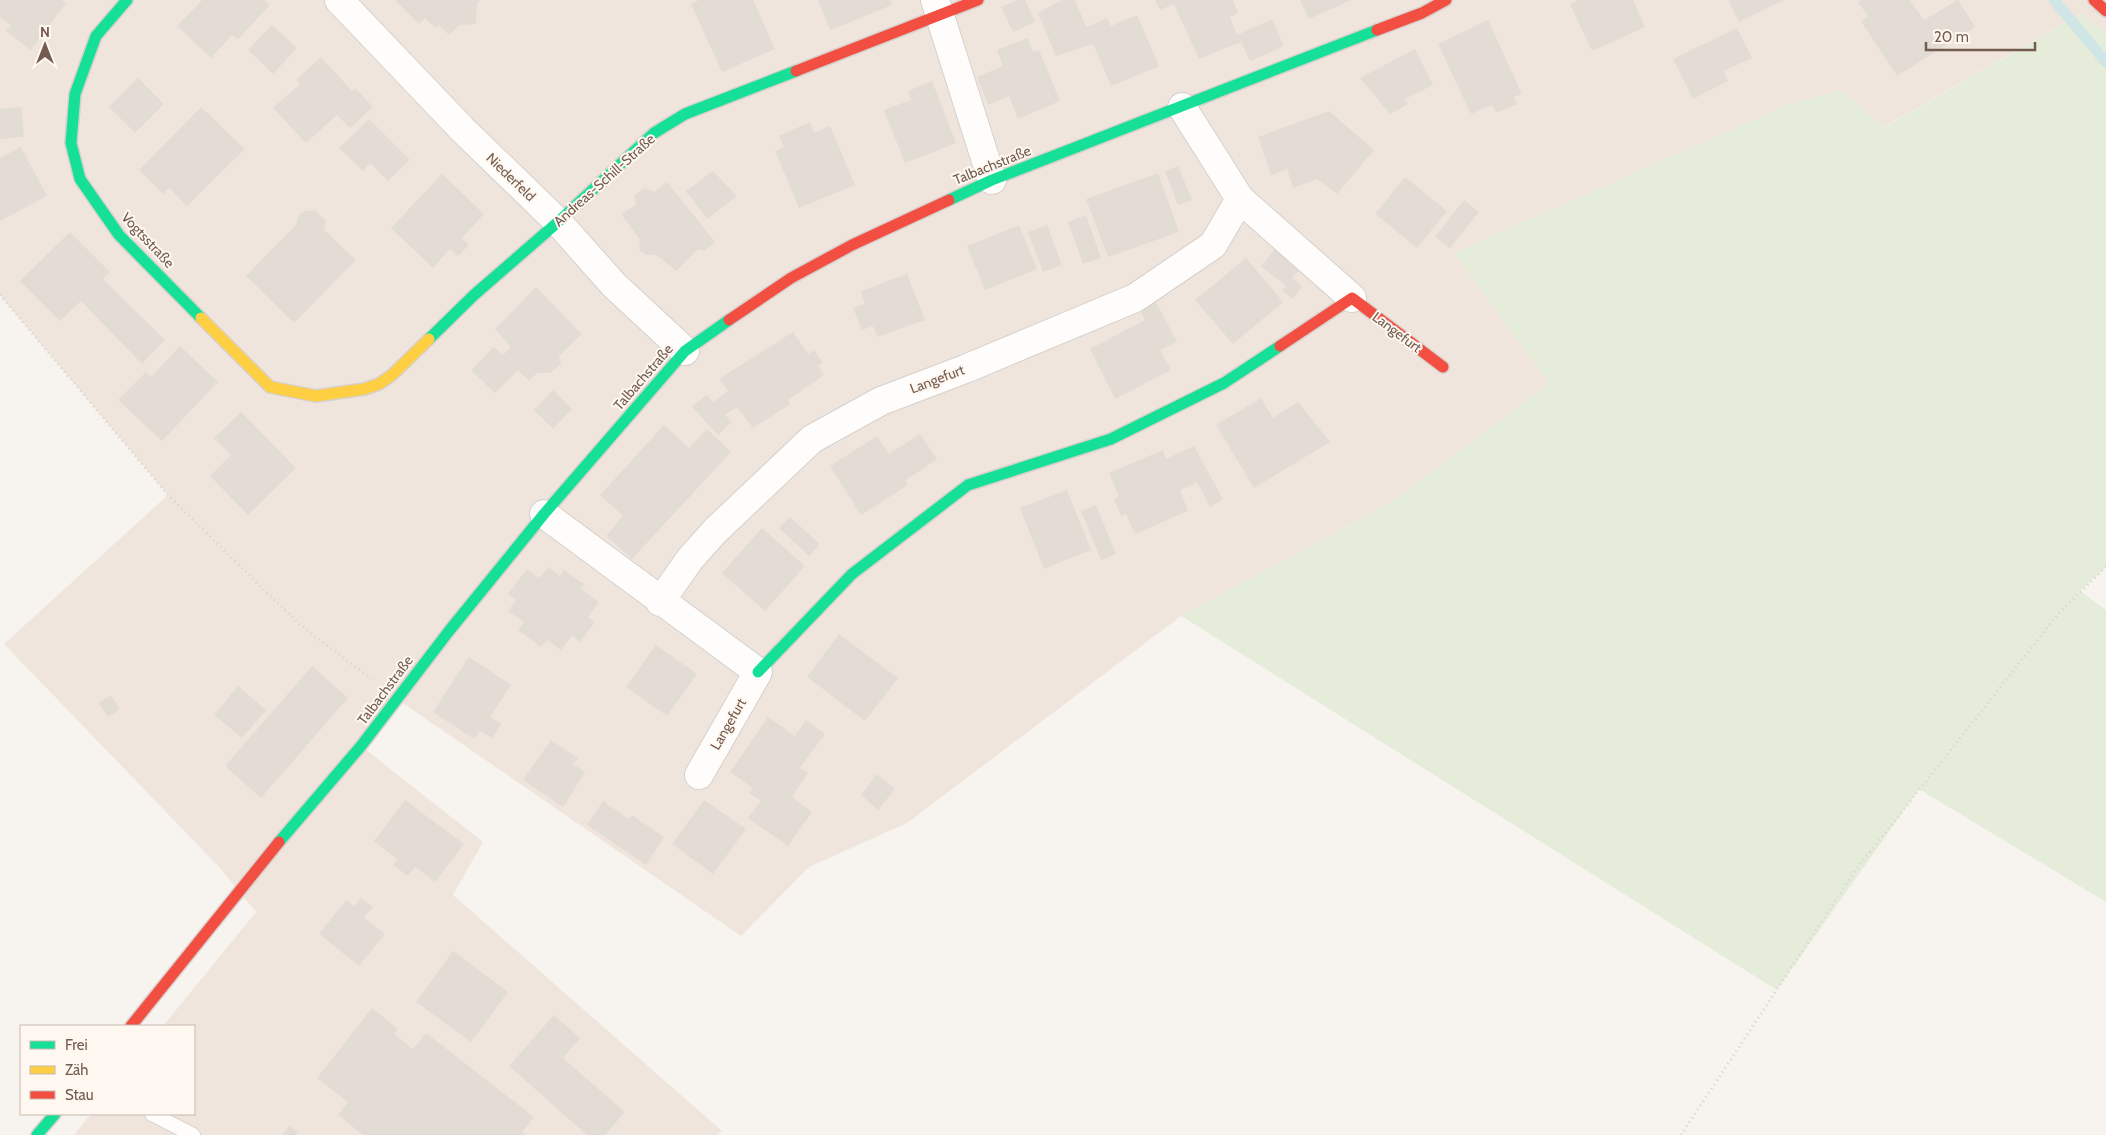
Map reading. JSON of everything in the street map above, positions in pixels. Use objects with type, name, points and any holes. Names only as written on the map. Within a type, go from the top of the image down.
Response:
[{"type":"street","name":"Vogtsstraße","points":[[127,0],[96,36],[75,94],[71,144],[80,179],[119,235],[270,387],[316,396],[364,389]]},
{"type":"street","name":"Niederfeld","points":[[339,0],[463,130],[558,222],[614,285],[685,351]]},
{"type":"street","name":"Andreas-Schill-Straße","points":[[364,389],[379,384],[392,375],[474,295],[558,222],[654,133],[685,114],[938,8],[978,0]]},
{"type":"street","name":"Talbachstraße","points":[[132,1025],[173,976],[240,888],[361,746],[449,631],[544,514],[685,351],[791,278],[852,244],[992,180],[1422,13],[1446,0]]},
{"type":"street","points":[[2094,0],[2106,11]]},
{"type":"street","points":[[938,8],[992,180]]},
{"type":"street","name":"Langefurt","points":[[1182,106],[1240,199],[1352,298],[1443,367]]},
{"type":"street","name":"Langefurt","points":[[660,602],[690,559],[715,531],[812,439],[881,401],[965,369],[1135,298],[1213,244],[1240,199]]},
{"type":"street","name":"Langefurt","points":[[699,775],[758,672],[852,574],[968,485],[1112,439],[1224,382],[1352,298]]},
{"type":"street","points":[[544,514],[660,602],[758,672]]},
{"type":"street","points":[[37,1135],[54,1115]]},
{"type":"lane","points":[[154,1115],[193,1135]]},
{"type":"path","points":[[0,295],[168,495],[298,623],[397,699]]},
{"type":"path","points":[[1681,1135],[1855,871],[2059,612],[2106,567]]},
{"type":"shaded area","points":[[0,0],[2106,0],[2106,34],[2082,13],[1882,128],[1841,90],[1454,253],[1549,383],[1387,505],[1181,616],[907,823],[809,867],[741,936],[397,699],[361,746],[483,842],[453,895],[722,1131],[717,1135],[74,1135],[90,1115],[195,1115],[195,1025],[164,1025],[256,912],[220,868],[4,644],[168,495],[0,295]]},
{"type":"green space","points":[[2082,13],[2106,34],[2106,567],[2080,591],[2106,610],[2106,902],[1919,789],[1777,990],[1181,616],[1387,505],[1549,383],[1454,253],[1785,106],[1841,90],[1883,128]]},
{"type":"building","points":[[0,0],[62,0],[66,3],[31,50],[6,31],[11,25],[0,17]]},
{"type":"building","points":[[202,0],[264,0],[270,5],[238,39],[232,35],[211,58],[177,26]]},
{"type":"building","points":[[395,0],[481,0],[477,4],[476,24],[459,25],[449,35],[439,25],[435,28],[425,18],[419,24]]},
{"type":"building","points":[[699,0],[753,0],[775,49],[722,72],[691,4]]},
{"type":"building","points":[[818,0],[890,0],[892,5],[830,30]]},
{"type":"building","points":[[1017,0],[1025,0],[1035,22],[1013,32],[1001,7]]},
{"type":"building","points":[[1062,0],[1075,0],[1086,27],[1107,18],[1111,26],[1137,15],[1159,66],[1111,86],[1093,44],[1056,56],[1038,13]]},
{"type":"building","points":[[1155,0],[1233,0],[1238,13],[1230,17],[1237,35],[1272,19],[1284,46],[1250,61],[1241,42],[1199,59],[1174,4],[1160,10]]},
{"type":"building","points":[[1300,0],[1351,0],[1309,19]]},
{"type":"building","points":[[1578,0],[1633,0],[1645,27],[1592,51],[1570,4]]},
{"type":"building","points":[[1728,0],[1784,0],[1739,22]]},
{"type":"building","points":[[1861,0],[1910,0],[1924,20],[1958,0],[1975,27],[1897,76],[1861,21],[1868,16],[1858,2]]},
{"type":"building","points":[[1488,20],[1522,94],[1514,97],[1517,104],[1496,113],[1492,105],[1471,114],[1438,44]]},
{"type":"building","points":[[272,25],[297,48],[273,74],[248,50]]},
{"type":"building","points":[[1737,28],[1752,58],[1724,71],[1728,81],[1693,99],[1673,59]]},
{"type":"building","points":[[1028,38],[1033,52],[1039,50],[1060,101],[1018,119],[1009,96],[988,105],[977,77],[1003,66],[997,50]]},
{"type":"building","points":[[1415,49],[1433,85],[1405,99],[1408,104],[1390,114],[1360,78]]},
{"type":"building","points":[[321,57],[352,91],[355,88],[373,107],[350,128],[337,115],[306,143],[273,108],[300,84],[296,80]]},
{"type":"building","points":[[138,78],[164,104],[135,133],[109,107]]},
{"type":"building","points":[[932,81],[956,143],[905,163],[884,110],[911,100],[908,91]]},
{"type":"building","points":[[21,107],[24,137],[0,139],[0,109]]},
{"type":"building","points":[[201,107],[245,149],[187,206],[169,188],[163,194],[139,170]]},
{"type":"building","points":[[1329,111],[1374,150],[1337,194],[1317,179],[1293,188],[1287,169],[1271,175],[1258,137]]},
{"type":"building","points":[[369,119],[410,160],[388,181],[370,163],[363,171],[339,148]]},
{"type":"building","points":[[810,122],[814,133],[830,126],[855,185],[799,208],[775,151],[784,147],[779,136]]},
{"type":"building","points":[[21,147],[47,196],[0,221],[0,158]]},
{"type":"building","points":[[1178,166],[1192,200],[1178,205],[1165,171]]},
{"type":"building","points":[[713,171],[737,196],[707,219],[686,191]]},
{"type":"building","points":[[1158,173],[1179,232],[1108,257],[1086,199]]},
{"type":"building","points":[[442,174],[484,214],[462,238],[469,245],[458,256],[450,249],[433,268],[391,228]]},
{"type":"building","points":[[1405,177],[1447,211],[1417,248],[1375,214]]},
{"type":"building","points":[[667,182],[715,242],[704,251],[698,249],[676,271],[656,255],[646,255],[639,250],[640,240],[621,214],[636,205],[634,196],[644,188],[654,192]]},
{"type":"building","points":[[1464,200],[1479,212],[1450,248],[1435,237]]},
{"type":"building","points":[[315,210],[326,221],[324,230],[356,260],[294,323],[246,276],[296,225],[298,216],[305,211]]},
{"type":"building","points":[[1086,215],[1101,258],[1083,264],[1068,222]]},
{"type":"building","points":[[1019,225],[1037,269],[985,290],[967,246]]},
{"type":"building","points":[[1047,225],[1062,265],[1043,272],[1028,232]]},
{"type":"building","points":[[70,232],[110,272],[103,279],[165,340],[142,364],[81,301],[60,321],[20,281]]},
{"type":"building","points":[[1275,249],[1300,269],[1292,278],[1302,286],[1293,299],[1282,291],[1286,286],[1261,266]]},
{"type":"building","points":[[1246,258],[1283,302],[1233,344],[1195,300]]},
{"type":"building","points":[[907,274],[925,320],[877,337],[873,326],[862,330],[853,308],[865,304],[861,291]]},
{"type":"building","points":[[536,287],[582,334],[559,356],[561,364],[550,373],[537,373],[529,381],[518,370],[495,393],[471,370],[494,347],[503,355],[511,347],[495,329]]},
{"type":"building","points":[[1156,302],[1177,342],[1160,350],[1171,370],[1115,399],[1090,349],[1145,320],[1140,311]]},
{"type":"building","points":[[793,332],[808,354],[814,350],[823,363],[818,366],[824,375],[788,400],[790,404],[753,428],[737,407],[725,415],[732,422],[718,435],[692,407],[706,395],[713,402],[728,391],[719,379]]},
{"type":"building","points":[[180,346],[218,382],[162,441],[118,400],[146,372],[151,377]]},
{"type":"building","points":[[553,390],[572,409],[553,429],[534,410]]},
{"type":"building","points":[[1261,398],[1273,418],[1298,402],[1330,442],[1254,488],[1216,425]]},
{"type":"building","points":[[241,412],[296,468],[248,515],[210,476],[231,455],[214,438]]},
{"type":"building","points":[[664,425],[689,448],[707,429],[731,452],[632,559],[606,536],[623,516],[600,495]]},
{"type":"building","points":[[920,434],[937,459],[906,480],[908,485],[861,515],[830,466],[877,436],[889,454]]},
{"type":"building","points":[[1194,446],[1223,499],[1210,507],[1197,482],[1180,490],[1188,511],[1135,534],[1126,514],[1121,516],[1114,499],[1119,496],[1109,473],[1163,450],[1166,459]]},
{"type":"building","points":[[1067,490],[1091,550],[1044,569],[1020,508]]},
{"type":"building","points":[[1096,505],[1116,554],[1101,560],[1081,511]]},
{"type":"building","points":[[790,517],[820,544],[809,556],[779,528]]},
{"type":"building","points":[[762,528],[805,566],[765,611],[722,573]]},
{"type":"building","points":[[548,567],[560,576],[564,570],[585,585],[581,589],[599,602],[588,617],[595,622],[580,642],[572,636],[561,650],[547,640],[541,647],[518,630],[524,622],[508,611],[516,600],[508,594],[527,569],[539,578]]},
{"type":"building","points":[[839,634],[898,678],[865,721],[807,677]]},
{"type":"building","points":[[656,645],[697,674],[667,716],[626,687]]},
{"type":"building","points":[[469,657],[511,685],[490,717],[502,724],[492,738],[480,731],[474,739],[433,712]]},
{"type":"building","points":[[312,666],[348,698],[261,798],[225,766]]},
{"type":"building","points":[[238,686],[266,710],[242,738],[214,715]]},
{"type":"building","points":[[111,695],[120,709],[108,717],[99,703]]},
{"type":"building","points":[[768,717],[795,736],[806,720],[825,734],[800,768],[808,773],[792,797],[812,812],[788,846],[748,818],[761,801],[749,793],[753,788],[730,772]]},
{"type":"building","points":[[551,740],[578,758],[573,764],[585,772],[563,807],[523,780]]},
{"type":"building","points":[[877,774],[895,789],[878,810],[861,795]]},
{"type":"building","points":[[405,800],[464,844],[435,882],[415,867],[408,876],[393,865],[397,859],[374,841]]},
{"type":"building","points":[[704,800],[746,829],[713,874],[672,844]]},
{"type":"building","points":[[603,801],[629,819],[632,815],[664,837],[646,865],[587,825]]},
{"type":"building","points":[[361,898],[373,907],[364,917],[385,934],[359,966],[319,934],[346,900],[354,906]]},
{"type":"building","points":[[453,951],[508,992],[471,1042],[416,1002]]},
{"type":"building","points":[[372,1008],[398,1029],[394,1034],[413,1049],[426,1033],[534,1117],[522,1132],[526,1135],[363,1135],[338,1115],[348,1102],[317,1078]]},
{"type":"building","points":[[554,1015],[580,1038],[563,1058],[625,1112],[605,1135],[587,1135],[509,1066]]},
{"type":"building","points":[[290,1126],[298,1132],[296,1135],[282,1135]]},
{"type":"waterway","points":[[2054,0],[2106,62]]},
{"type":"traffic: fast","points":[[127,0],[96,36],[75,94],[71,143],[80,179],[119,235],[201,318]]},
{"type":"traffic: fast","points":[[949,200],[992,180],[1377,30]]},
{"type":"traffic: fast","points":[[429,339],[474,295],[558,222],[654,133],[685,114],[796,71]]},
{"type":"traffic: fast","points":[[279,842],[361,746],[449,631],[544,514],[685,351],[729,320]]},
{"type":"traffic: fast","points":[[758,672],[852,574],[968,485],[1111,439],[1224,383],[1280,346]]},
{"type":"traffic: fast","points":[[37,1135],[54,1115]]},
{"type":"traffic: slow","points":[[201,318],[270,387],[316,396],[364,389],[379,384],[392,375],[429,339]]},
{"type":"traffic: jam","points":[[796,71],[978,0]]},
{"type":"traffic: jam","points":[[1377,30],[1422,13],[1446,0]]},
{"type":"traffic: jam","points":[[2094,0],[2106,11]]},
{"type":"traffic: jam","points":[[729,320],[791,278],[852,245],[949,200]]},
{"type":"traffic: jam","points":[[1280,346],[1352,298],[1443,367]]},
{"type":"traffic: jam","points":[[132,1025],[279,842]]}]
